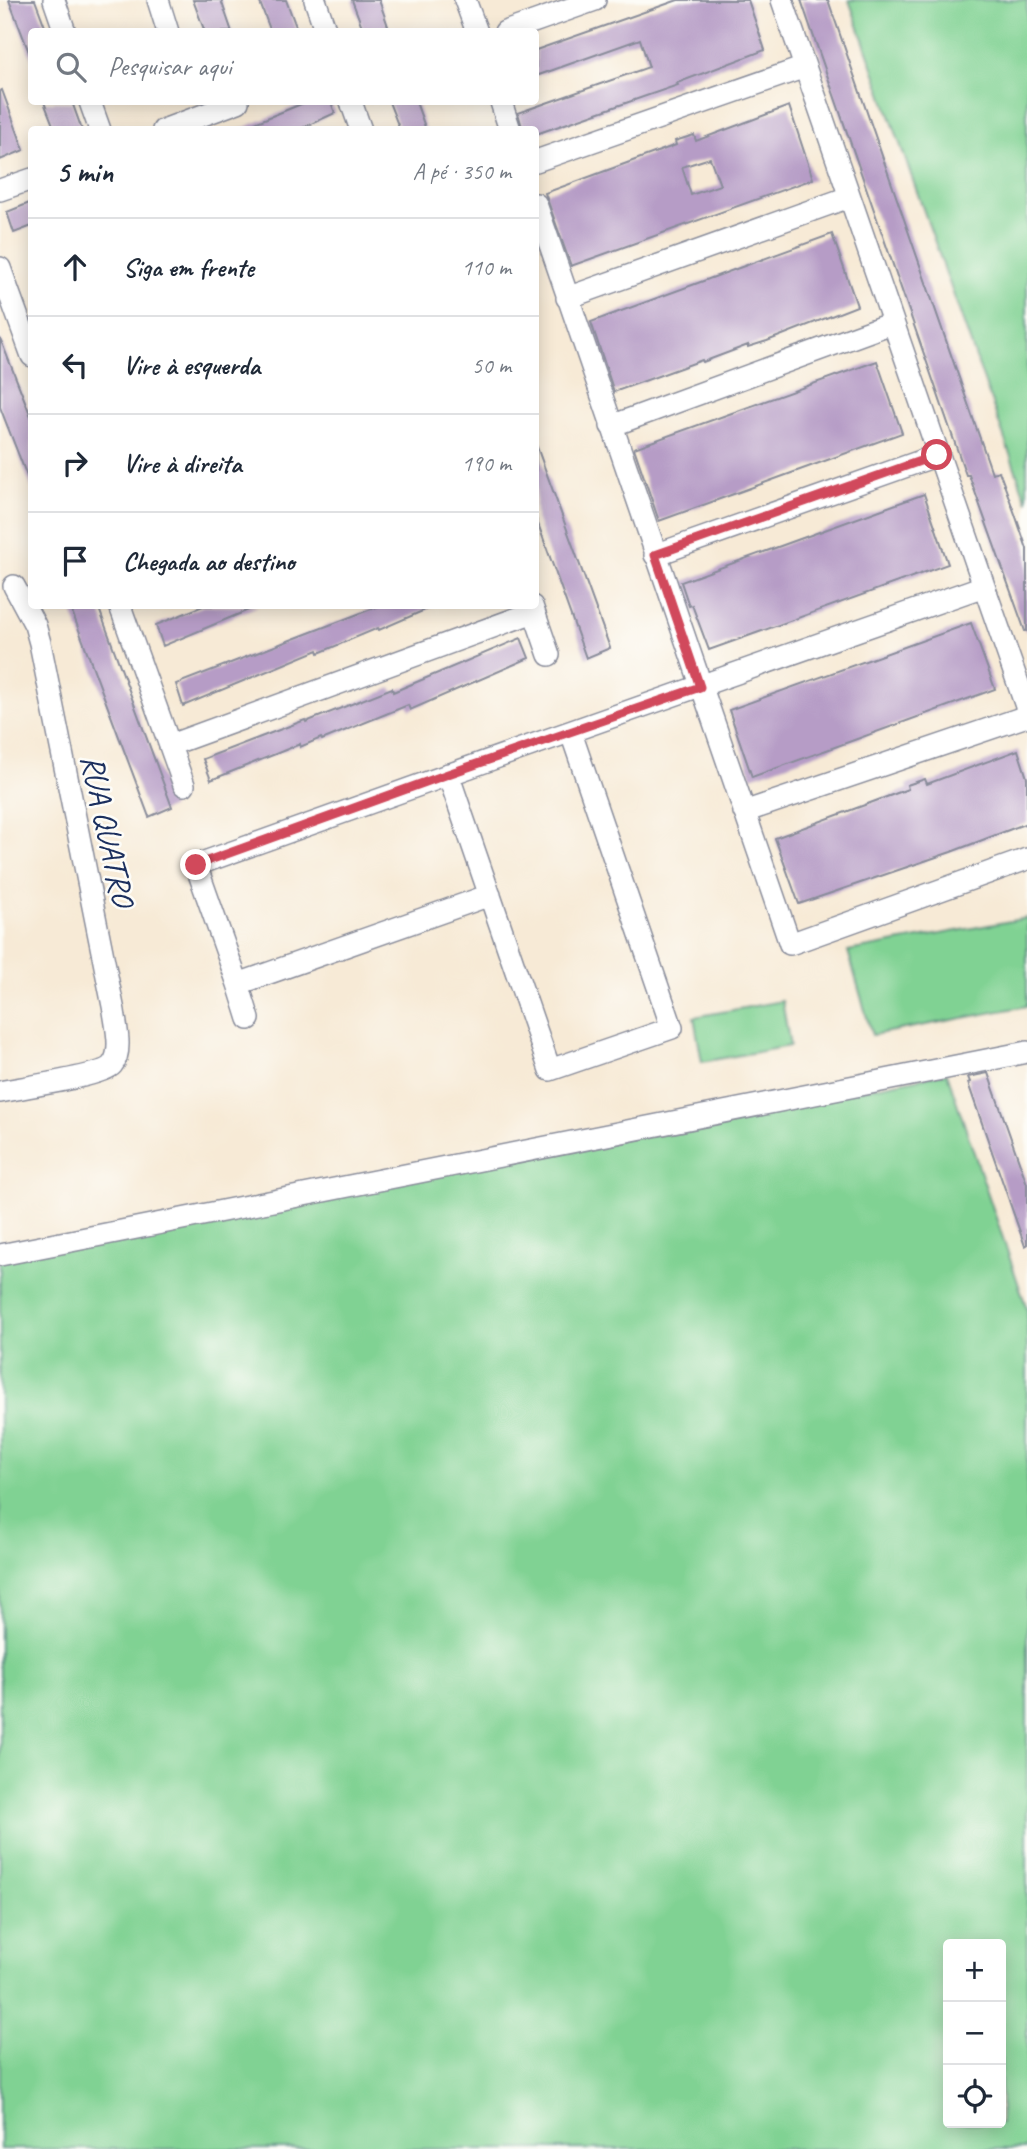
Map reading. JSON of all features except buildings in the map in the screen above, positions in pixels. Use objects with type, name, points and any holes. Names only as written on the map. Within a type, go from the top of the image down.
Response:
[{"type":"street","points":[[54,0],[64,28]]},
{"type":"street","points":[[158,0],[167,28]]},
{"type":"street","points":[[315,0],[325,28]]},
{"type":"street","points":[[465,0],[476,28]]},
{"type":"street","points":[[516,28],[595,0]]},
{"type":"street","points":[[782,0],[937,455],[1027,709]]},
{"type":"street","points":[[539,160],[805,67]]},
{"type":"street","points":[[91,105],[99,126]]},
{"type":"street","points":[[169,126],[195,109],[220,105]]},
{"type":"street","points":[[352,105],[360,126]]},
{"type":"street","points":[[501,105],[509,126]]},
{"type":"street","points":[[0,190],[28,180]]},
{"type":"street","points":[[567,298],[849,197]]},
{"type":"street","points":[[539,213],[790,944],[1027,859]]},
{"type":"street","points":[[0,268],[28,333]]},
{"type":"street","points":[[611,426],[892,323]]},
{"type":"street","points":[[655,555],[937,455]]},
{"type":"street","name":"RUA QUATRO","points":[[0,1092],[106,1069],[112,1065],[117,1042],[114,1011],[40,643],[26,606],[13,586]]},
{"type":"street","points":[[249,1019],[196,865],[984,586]]},
{"type":"street","points":[[121,609],[184,785]]},
{"type":"street","points":[[170,745],[533,609],[549,655]]},
{"type":"street","points":[[744,812],[1027,716]]},
{"type":"street","points":[[448,774],[550,1070],[672,1028],[571,733]]},
{"type":"street","points":[[238,984],[490,895]]},
{"type":"street","points":[[0,1255],[1027,1052]]},
{"type":"green space","points":[[849,0],[1027,0],[1027,502]]},
{"type":"green space","points":[[1027,918],[1027,1006],[872,1035],[848,951]]},
{"type":"green space","points":[[782,1001],[790,1046],[702,1062],[694,1017]]},
{"type":"green space","points":[[947,1073],[1027,1309],[1027,2149],[0,2149],[0,1258]]},
{"type":"route","points":[[196,865],[700,687],[655,555],[937,455]]}]
